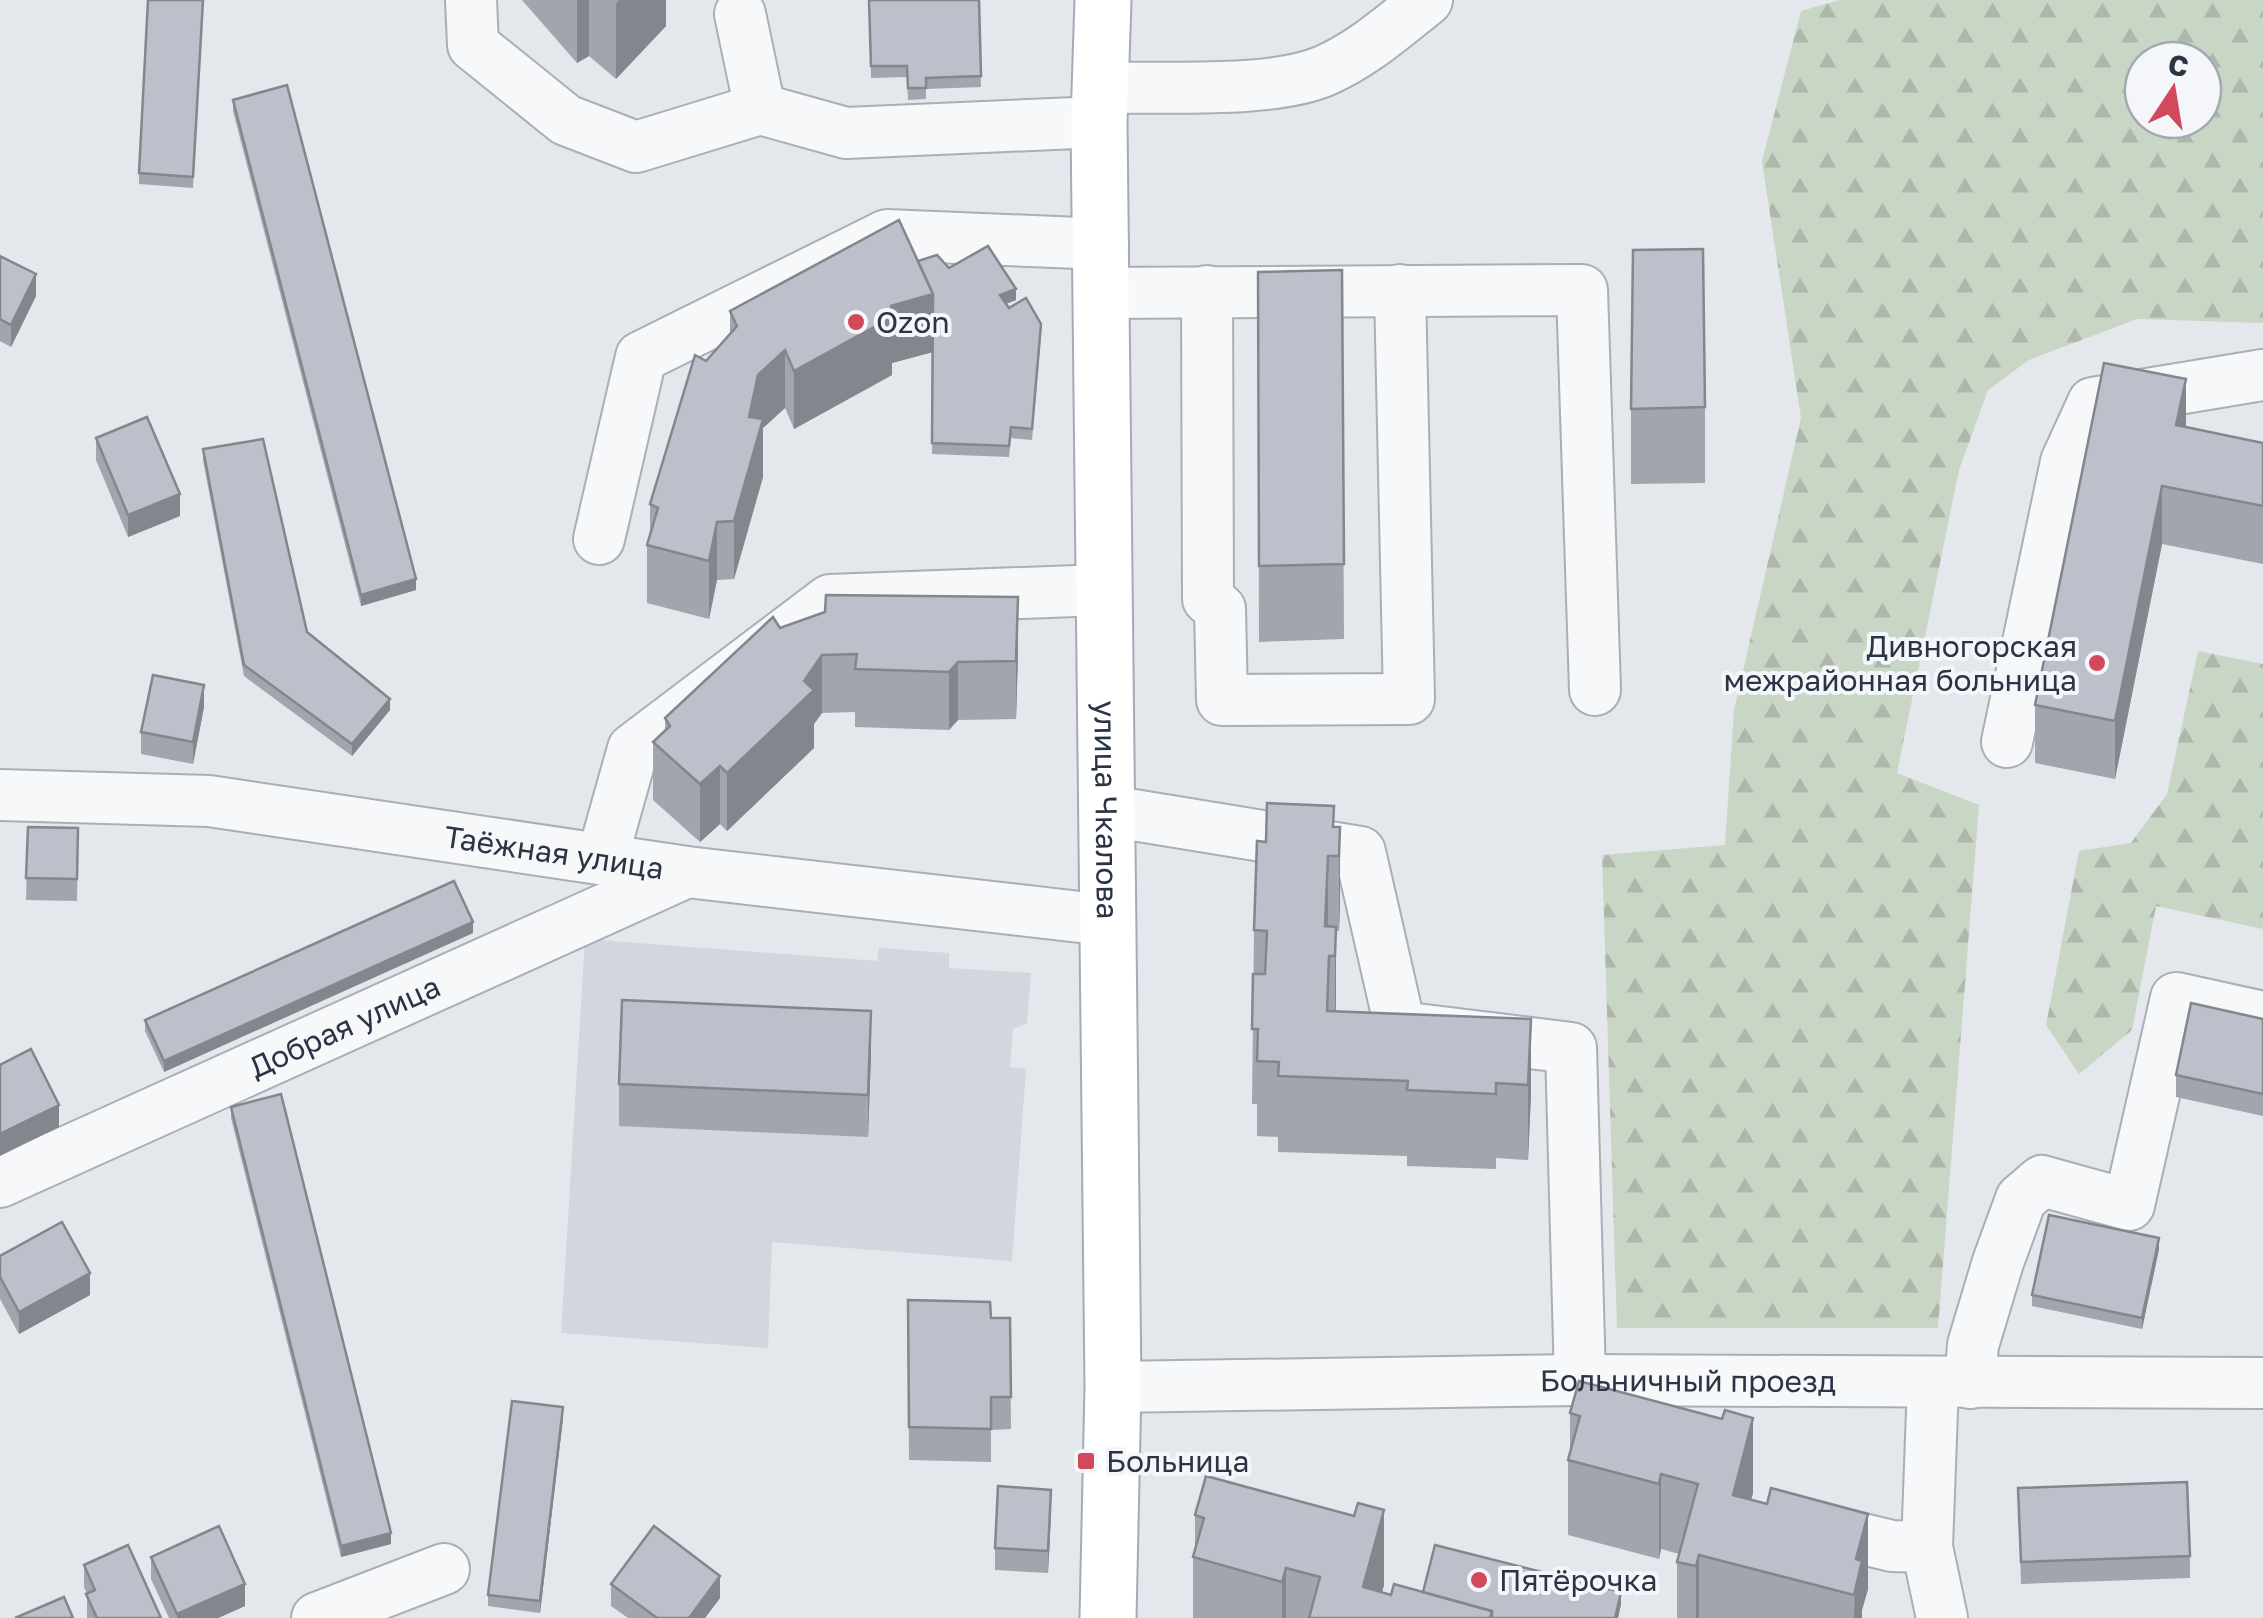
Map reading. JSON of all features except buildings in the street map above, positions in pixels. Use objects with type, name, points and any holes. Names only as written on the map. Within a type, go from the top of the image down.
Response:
[{"type":"main road","name":"улица Чкалова","points":[[1104,0],[1100,105],[1112,1387],[1108,1618]]},
{"type":"street","points":[[471,0],[472,45],[566,120],[636,147],[760,110],[846,133],[1291,82],[1370,47],[1427,0]]},
{"type":"street","points":[[740,14],[760,110]]},
{"type":"street","points":[[599,539],[641,357],[887,235],[1102,268],[1206,291],[1582,290],[1595,690]]},
{"type":"street","points":[[1206,291],[1208,599],[1220,609],[1222,700],[1409,699],[1400,290]]},
{"type":"street","points":[[2006,742],[2066,462],[2093,403],[2263,375]]},
{"type":"street","points":[[602,860],[632,749],[830,600],[1104,590]]},
{"type":"street","name":"Таёжная улица","points":[[0,796],[209,801],[687,872],[1106,920]]},
{"type":"street","points":[[1109,811],[1360,852],[1400,1027],[1571,1048],[1580,1380]]},
{"type":"street","name":"Добрая улица","points":[[0,1182],[687,872]]},
{"type":"street","points":[[1942,1618],[1928,1547],[1952,1383],[1973,1345],[2021,1198],[2042,1181],[2129,1205],[2176,998],[2263,1018]]},
{"type":"street","name":"Больничный проезд","points":[[1112,1387],[1580,1380],[2263,1383]]},
{"type":"street","points":[[1788,1522],[1892,1546],[1928,1547]]},
{"type":"street","points":[[318,1618],[444,1569]]},
{"type":"shaded area","points":[[585,939],[877,961],[879,948],[949,953],[949,968],[1031,973],[1027,1023],[1013,1029],[1010,1067],[1026,1069],[1012,1261],[772,1242],[768,1348],[561,1333]]},
{"type":"green space","points":[[1840,0],[2263,0],[2263,323],[2137,319],[2029,360],[1988,390],[1959,470],[1897,773],[1979,805],[1938,1328],[1617,1328],[1602,855],[1725,845],[1734,710],[1801,418],[1762,161],[1801,11]]},
{"type":"green space","points":[[2198,651],[2263,664],[2263,929],[2156,906],[2132,1030],[2079,1074],[2046,1025],[2079,851],[2131,843],[2167,794]]},
{"type":"place","name":"Ozon","points":[[856,322]]},
{"type":"place","name":"Дивногорская межрайонная больница","points":[[2097,663]]},
{"type":"place","name":"Больница","points":[[1086,1461]]},
{"type":"place","name":"Пятёрочка","points":[[1479,1580]]}]
